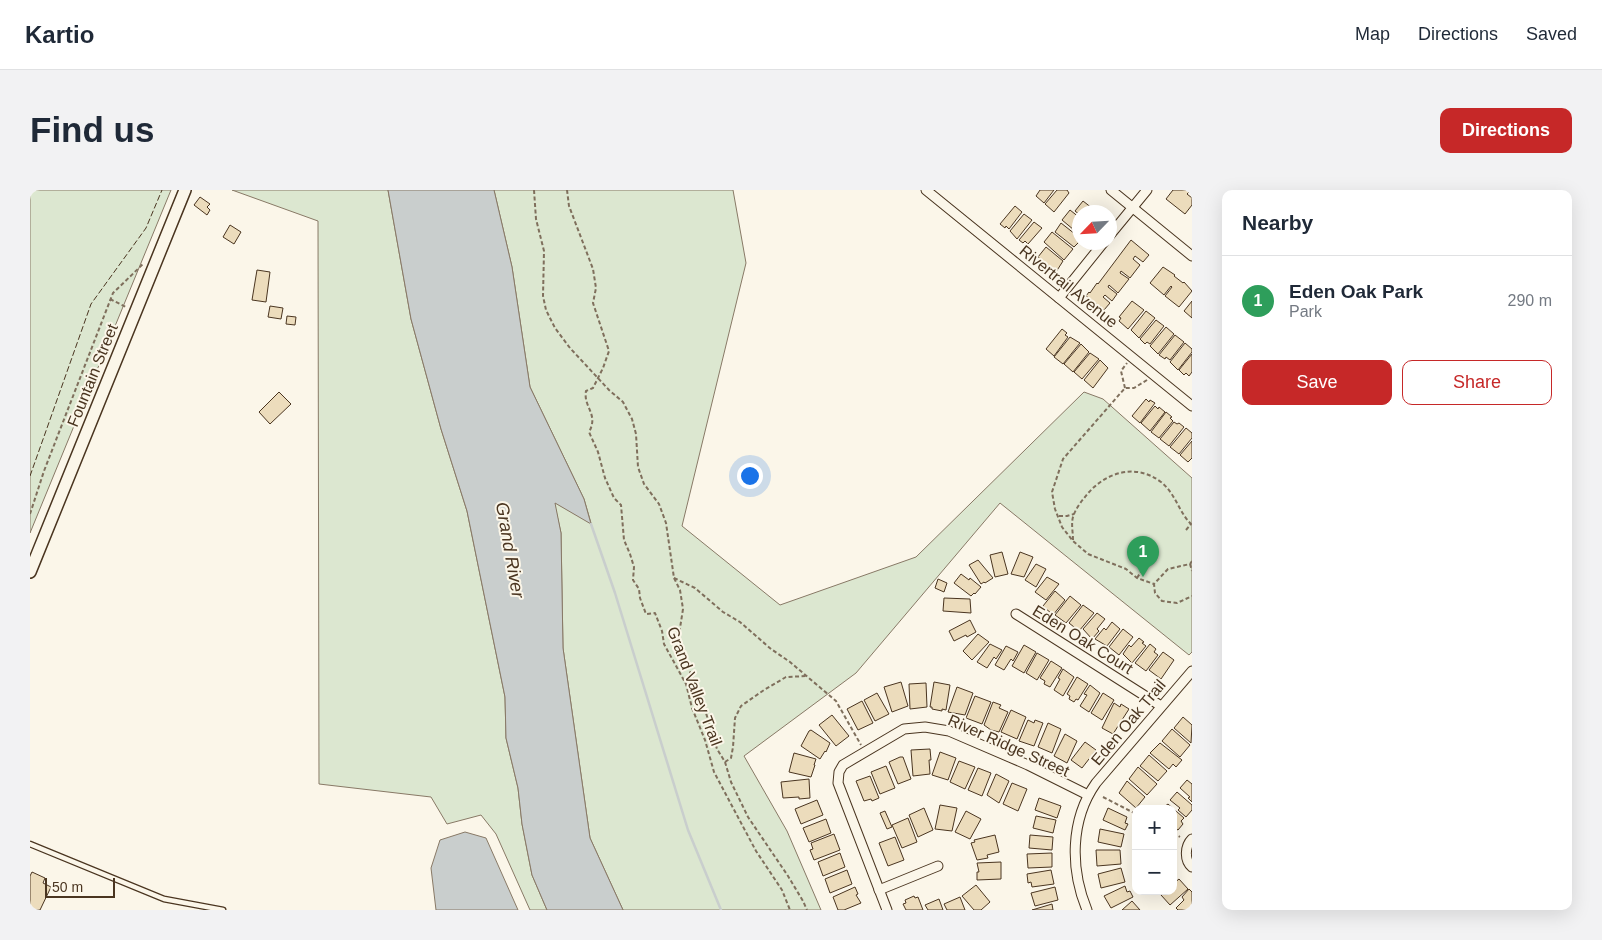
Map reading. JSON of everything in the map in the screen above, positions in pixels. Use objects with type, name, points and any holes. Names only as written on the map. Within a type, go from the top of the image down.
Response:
[{"type":"main road","name":"Fountain Street","points":[[30,572],[185,190]]},
{"type":"street","name":"Rivertrail Avenue","points":[[926,190],[1192,406]]},
{"type":"street","points":[[1111,190],[1192,256]]},
{"type":"street","points":[[1117,227],[1146,190]]},
{"type":"street","points":[[1059,298],[1098,250]]},
{"type":"street","name":"Eden Oak Court","points":[[1016,614],[1161,706]]},
{"type":"street","name":"Eden Oak Trail","points":[[1087,910],[1077,880],[1075,840],[1088,796],[1192,670]]},
{"type":"street","name":"River Ridge Street","points":[[887,910],[838,783],[838,772],[843,764],[904,729],[925,727],[949,731],[1028,765],[1088,796]]},
{"type":"street","points":[[1192,838],[1188,844],[1187,861],[1192,868]]},
{"type":"street","points":[[879,890],[938,866]]},
{"type":"lane","points":[[30,844],[164,899],[223,910]]},
{"type":"path","points":[[534,190],[536,219],[544,251],[543,296],[546,310],[555,328],[598,378],[623,402],[632,419],[636,434],[638,467],[644,484],[659,504],[666,523],[674,578],[680,590],[683,609],[678,641],[731,782],[748,817],[788,876],[807,910]]},
{"type":"path","name":"Grand Valley Trail","points":[[567,190],[569,206],[593,269],[596,288],[594,303],[609,350],[593,388],[586,391],[593,418],[589,432],[598,452],[605,478],[614,498],[621,505],[624,540],[634,567],[633,580],[640,589],[640,598],[646,614],[655,613],[662,631],[664,644],[686,684],[692,708],[705,740],[714,772],[756,851],[782,890],[790,910]]},
{"type":"path","points":[[30,514],[44,471],[110,299],[113,293],[148,260]]},
{"type":"path","points":[[110,299],[135,312]]},
{"type":"path","points":[[1124,388],[1121,371],[1132,357]]},
{"type":"path","points":[[1154,375],[1134,388],[1124,388],[1063,459],[1052,492],[1055,509],[1062,527],[1073,541],[1088,554],[1126,569],[1137,578],[1154,584]]},
{"type":"path","points":[[1073,541],[1072,520],[1074,514],[1091,489],[1116,473],[1131,471],[1149,475],[1172,493],[1185,519],[1192,525],[1186,530]]},
{"type":"path","points":[[1058,516],[1074,514]]},
{"type":"path","points":[[1192,561],[1190,564],[1168,569],[1154,584],[1155,593],[1162,602],[1178,603],[1192,596]]},
{"type":"path","points":[[1190,564],[1192,571]]},
{"type":"path","points":[[1137,578],[1142,570]]},
{"type":"path","points":[[674,578],[695,588],[836,700],[865,752]]},
{"type":"path","points":[[725,762],[731,758],[735,718],[741,706],[786,677],[806,676]]},
{"type":"path","points":[[1103,797],[1132,812]]},
{"type":"green space","points":[[30,190],[171,190],[30,533]]},
{"type":"green space","points":[[232,190],[388,190],[411,319],[441,429],[467,511],[505,697],[506,738],[518,788],[522,824],[532,875],[547,910],[530,910],[496,834],[481,815],[447,824],[431,797],[319,784],[318,221]]},
{"type":"green space","points":[[494,190],[733,190],[746,263],[682,526],[780,605],[916,557],[1084,392],[1103,399],[1192,478],[1192,652],[1189,655],[1000,503],[856,673],[744,756],[787,831],[821,910],[623,910],[590,838],[563,648],[561,533],[554,502],[591,523],[584,499],[530,387],[512,267]]},
{"type":"water","name":"Grand River","points":[[388,190],[494,190],[512,267],[530,387],[584,499],[591,524],[555,503],[561,533],[563,648],[590,838],[623,910],[547,910],[532,875],[522,824],[518,788],[506,738],[505,697],[467,511],[441,429],[411,319]]},
{"type":"water","points":[[465,832],[486,838],[518,910],[436,910],[431,868],[440,840]]},
{"type":"building","points":[[1040,190],[1054,190],[1044,203],[1036,196]]},
{"type":"building","points":[[1057,190],[1067,190],[1069,193],[1054,212],[1045,204]]},
{"type":"building","points":[[1173,190],[1192,190],[1192,195],[1189,192],[1187,194],[1192,198],[1192,205],[1185,214],[1166,199]]},
{"type":"building","points":[[200,197],[210,204],[207,207],[210,210],[207,215],[194,205]]},
{"type":"building","points":[[1083,201],[1088,205],[1080,205]]},
{"type":"building","points":[[1015,206],[1022,212],[1009,229],[1006,226],[1005,228],[1000,224]]},
{"type":"building","points":[[1070,210],[1072,212],[1072,228],[1062,220]]},
{"type":"building","points":[[1024,214],[1032,220],[1017,239],[1010,231]]},
{"type":"building","points":[[1034,222],[1042,228],[1028,244],[1025,241],[1023,243],[1019,240]]},
{"type":"building","points":[[1061,223],[1072,232],[1072,245],[1055,232]]},
{"type":"building","points":[[230,225],[241,232],[234,244],[223,237]]},
{"type":"building","points":[[1052,232],[1072,250],[1064,260],[1044,242]]},
{"type":"building","points":[[1131,240],[1149,255],[1143,262],[1135,256],[1133,259],[1140,265],[1130,278],[1121,271],[1120,273],[1129,279],[1118,293],[1109,285],[1108,287],[1117,294],[1112,301],[1105,295],[1103,297],[1110,303],[1104,310],[1086,296],[1098,284]]},
{"type":"building","points":[[1046,247],[1063,261],[1056,272],[1038,257]]},
{"type":"building","points":[[1163,267],[1184,282],[1192,291],[1179,307],[1165,296],[1171,286],[1164,295],[1150,283]]},
{"type":"building","points":[[257,270],[270,272],[266,302],[252,300]]},
{"type":"building","points":[[1132,301],[1144,310],[1128,329],[1119,321],[1121,318],[1119,317]]},
{"type":"building","points":[[1192,301],[1192,318],[1184,311]]},
{"type":"building","points":[[270,306],[283,308],[281,319],[268,317]]},
{"type":"building","points":[[1146,311],[1155,318],[1139,338],[1131,330]]},
{"type":"building","points":[[287,316],[296,317],[295,325],[286,324]]},
{"type":"building","points":[[1156,320],[1164,326],[1150,344],[1147,342],[1145,344],[1140,339]]},
{"type":"building","points":[[1166,327],[1174,334],[1158,354],[1150,346]]},
{"type":"building","points":[[1062,329],[1067,333],[1065,335],[1068,337],[1054,356],[1046,349]]},
{"type":"building","points":[[1175,335],[1184,342],[1170,360],[1166,357],[1165,359],[1159,355]]},
{"type":"building","points":[[1070,337],[1080,343],[1063,364],[1054,357]]},
{"type":"building","points":[[1185,343],[1192,349],[1192,352],[1178,370],[1170,362]]},
{"type":"building","points":[[1081,344],[1089,352],[1073,372],[1064,364]]},
{"type":"building","points":[[1090,353],[1099,359],[1082,379],[1074,372]]},
{"type":"building","points":[[1192,354],[1192,372],[1189,376],[1186,373],[1184,375],[1179,370]]},
{"type":"building","points":[[1100,360],[1108,368],[1093,388],[1084,380]]},
{"type":"building","points":[[279,392],[291,404],[270,424],[259,412]]},
{"type":"building","points":[[1146,399],[1149,402],[1150,400],[1155,403],[1140,423],[1132,416]]},
{"type":"building","points":[[1155,406],[1165,412],[1150,431],[1141,423]]},
{"type":"building","points":[[1166,412],[1172,417],[1170,418],[1173,421],[1159,438],[1151,432]]},
{"type":"building","points":[[1174,422],[1184,427],[1169,446],[1160,439]]},
{"type":"building","points":[[1186,428],[1192,433],[1192,438],[1179,454],[1170,447]]},
{"type":"building","points":[[1192,441],[1192,458],[1188,462],[1180,455]]},
{"type":"building","points":[[1002,552],[1008,574],[995,577],[990,555]]},
{"type":"building","points":[[1020,552],[1033,557],[1024,577],[1011,574]]},
{"type":"building","points":[[978,560],[993,578],[981,584],[969,565]]},
{"type":"building","points":[[1036,564],[1046,569],[1036,587],[1025,580]]},
{"type":"building","points":[[961,574],[969,580],[970,578],[981,587],[975,594],[971,596],[954,583]]},
{"type":"building","points":[[1047,577],[1059,584],[1046,600],[1035,592]]},
{"type":"building","points":[[938,579],[947,583],[944,592],[935,588]]},
{"type":"building","points":[[1055,591],[1065,600],[1053,615],[1043,606]]},
{"type":"building","points":[[1070,596],[1081,605],[1066,623],[1055,615]]},
{"type":"building","points":[[944,598],[970,599],[971,613],[943,611]]},
{"type":"building","points":[[1083,605],[1094,613],[1079,631],[1069,623]]},
{"type":"building","points":[[1097,613],[1105,619],[1097,629],[1099,631],[1092,639],[1083,629]]},
{"type":"building","points":[[970,620],[976,632],[954,641],[949,631]]},
{"type":"building","points":[[1112,622],[1120,629],[1107,646],[1095,639]]},
{"type":"building","points":[[1123,629],[1133,637],[1119,655],[1109,647]]},
{"type":"building","points":[[978,634],[989,642],[972,660],[963,651]]},
{"type":"building","points":[[1139,638],[1146,646],[1132,663],[1123,654],[1129,645],[1131,647]]},
{"type":"building","points":[[990,644],[1002,650],[996,659],[994,657],[987,668],[977,662]]},
{"type":"building","points":[[1150,644],[1156,649],[1154,652],[1158,655],[1146,671],[1135,663]]},
{"type":"building","points":[[1024,645],[1036,652],[1024,673],[1012,666]]},
{"type":"building","points":[[1006,646],[1018,652],[1013,661],[1011,659],[1004,670],[995,665]]},
{"type":"building","points":[[1163,652],[1174,660],[1161,679],[1149,670]]},
{"type":"building","points":[[1037,653],[1049,660],[1037,680],[1026,673]]},
{"type":"building","points":[[1051,661],[1062,668],[1050,687],[1044,684],[1045,681],[1040,678]]},
{"type":"building","points":[[1063,669],[1074,677],[1063,696],[1054,690]]},
{"type":"building","points":[[1077,677],[1088,684],[1078,700],[1076,699],[1074,702],[1069,699],[1070,696],[1067,694]]},
{"type":"building","points":[[901,682],[908,706],[892,712],[884,687]]},
{"type":"building","points":[[934,682],[950,685],[946,710],[942,709],[942,711],[930,707]]},
{"type":"building","points":[[926,683],[927,707],[910,709],[909,684]]},
{"type":"building","points":[[1090,685],[1100,693],[1089,712],[1080,706],[1087,695],[1084,694]]},
{"type":"building","points":[[957,687],[973,693],[965,715],[948,712]]},
{"type":"building","points":[[877,693],[889,714],[875,721],[864,700]]},
{"type":"building","points":[[1103,693],[1114,700],[1102,720],[1091,713]]},
{"type":"building","points":[[975,696],[991,702],[982,724],[966,718]]},
{"type":"building","points":[[862,701],[873,723],[858,730],[847,709]]},
{"type":"building","points":[[993,702],[1001,705],[999,708],[1008,712],[999,732],[991,730],[984,725]]},
{"type":"building","points":[[1114,703],[1120,707],[1121,704],[1129,709],[1113,734],[1102,728]]},
{"type":"building","points":[[1011,710],[1026,717],[1017,739],[1001,732]]},
{"type":"building","points":[[832,715],[849,736],[836,746],[819,725]]},
{"type":"building","points":[[1183,717],[1192,725],[1191,743],[1174,728]]},
{"type":"building","points":[[1028,720],[1034,723],[1035,720],[1043,723],[1034,746],[1019,741]]},
{"type":"building","points":[[1048,723],[1061,729],[1052,753],[1038,747]]},
{"type":"building","points":[[1172,729],[1190,745],[1180,757],[1162,741]]},
{"type":"building","points":[[811,730],[830,743],[820,759],[801,746]]},
{"type":"building","points":[[1065,734],[1077,741],[1067,763],[1054,756]]},
{"type":"building","points":[[1085,742],[1096,750],[1082,768],[1071,760]]},
{"type":"building","points":[[1160,743],[1182,760],[1176,767],[1173,764],[1169,769],[1150,753]]},
{"type":"building","points":[[930,749],[930,774],[913,776],[911,750]]},
{"type":"building","points":[[940,752],[956,758],[948,780],[932,775]]},
{"type":"building","points":[[794,753],[816,759],[811,777],[789,772]]},
{"type":"building","points":[[1149,755],[1167,771],[1158,781],[1140,766]]},
{"type":"building","points":[[903,757],[911,779],[898,784],[889,762]]},
{"type":"building","points":[[959,761],[975,767],[965,789],[950,782]]},
{"type":"building","points":[[886,766],[895,788],[880,794],[871,772]]},
{"type":"building","points":[[1138,767],[1157,784],[1147,795],[1129,779]]},
{"type":"building","points":[[978,768],[991,773],[982,796],[968,790]]},
{"type":"building","points":[[996,774],[1009,781],[999,803],[987,795]]},
{"type":"building","points":[[870,776],[879,798],[872,801],[871,799],[864,801],[856,781]]},
{"type":"building","points":[[809,779],[810,798],[783,798],[781,782]]},
{"type":"building","points":[[1187,780],[1192,784],[1192,802],[1188,798],[1190,797],[1180,788]]},
{"type":"building","points":[[1127,781],[1145,797],[1138,805],[1133,805],[1119,793]]},
{"type":"building","points":[[1012,783],[1027,789],[1018,811],[1003,804]]},
{"type":"building","points":[[1177,792],[1192,805],[1192,810],[1186,817],[1178,810],[1180,808],[1170,800]]},
{"type":"building","points":[[1039,798],[1061,806],[1057,818],[1035,810]]},
{"type":"building","points":[[817,800],[823,815],[801,824],[795,809]]},
{"type":"building","points":[[940,805],[957,808],[952,831],[935,829]]},
{"type":"building","points":[[924,808],[933,830],[918,837],[909,815]]},
{"type":"building","points":[[1108,808],[1127,817],[1125,823],[1128,824],[1125,830],[1103,820]]},
{"type":"building","points":[[885,811],[892,827],[887,829],[880,813]]},
{"type":"building","points":[[966,811],[981,819],[970,839],[955,832]]},
{"type":"building","points":[[1177,812],[1184,818],[1181,821],[1183,824],[1178,830]]},
{"type":"building","points":[[1036,816],[1056,820],[1053,833],[1033,828]]},
{"type":"building","points":[[908,818],[917,842],[902,848],[892,825]]},
{"type":"building","points":[[826,819],[831,833],[809,842],[803,828]]},
{"type":"building","points":[[1100,829],[1124,834],[1121,847],[1098,842]]},
{"type":"building","points":[[834,834],[840,850],[814,860],[810,850],[813,849],[811,843]]},
{"type":"building","points":[[995,835],[999,852],[987,855],[988,858],[977,860],[971,843],[975,842],[974,840]]},
{"type":"building","points":[[1030,835],[1053,837],[1052,850],[1029,848]]},
{"type":"building","points":[[895,837],[904,860],[888,866],[879,843]]},
{"type":"building","points":[[1096,850],[1120,850],[1121,864],[1097,866]]},
{"type":"building","points":[[840,853],[845,867],[823,876],[818,862]]},
{"type":"building","points":[[1052,853],[1052,867],[1028,868],[1027,854]]},
{"type":"building","points":[[1001,862],[1001,879],[977,880],[977,872],[979,872],[977,863]]},
{"type":"building","points":[[1121,868],[1125,882],[1101,888],[1098,874]]},
{"type":"building","points":[[847,870],[852,884],[830,893],[825,879]]},
{"type":"building","points":[[1051,870],[1054,884],[1032,887],[1031,882],[1028,883],[1027,874]]},
{"type":"building","points":[[32,872],[45,878],[43,883],[51,887],[40,910],[30,910],[30,876]]},
{"type":"building","points":[[1179,879],[1188,889],[1170,905],[1161,895],[1177,895],[1177,881]]},
{"type":"building","points":[[976,885],[990,902],[981,910],[974,910],[962,896]]},
{"type":"building","points":[[1125,886],[1127,892],[1130,891],[1133,897],[1111,908],[1104,896]]},
{"type":"building","points":[[855,887],[858,894],[856,895],[861,903],[844,910],[838,910],[833,897]]},
{"type":"building","points":[[1055,887],[1058,900],[1035,906],[1031,893]]},
{"type":"building","points":[[1189,889],[1192,892],[1192,907],[1189,910],[1178,910],[1176,908],[1184,900],[1182,897]]},
{"type":"building","points":[[914,896],[915,898],[918,897],[923,910],[906,910],[903,904],[906,903],[905,900]]},
{"type":"building","points":[[960,897],[965,910],[947,910],[944,904]]},
{"type":"building","points":[[939,899],[943,910],[928,910],[925,905]]},
{"type":"building","points":[[1132,901],[1140,910],[1122,910]]},
{"type":"building","points":[[1052,904],[1053,910],[1032,910]]},
{"type":"waterway","points":[[591,524],[615,593],[688,830],[721,910]]},
{"type":"fence","points":[[30,476],[91,304],[146,228],[162,190]]},
{"type":"place","name":"Eden Oak Park","points":[[1143,577]]}]
